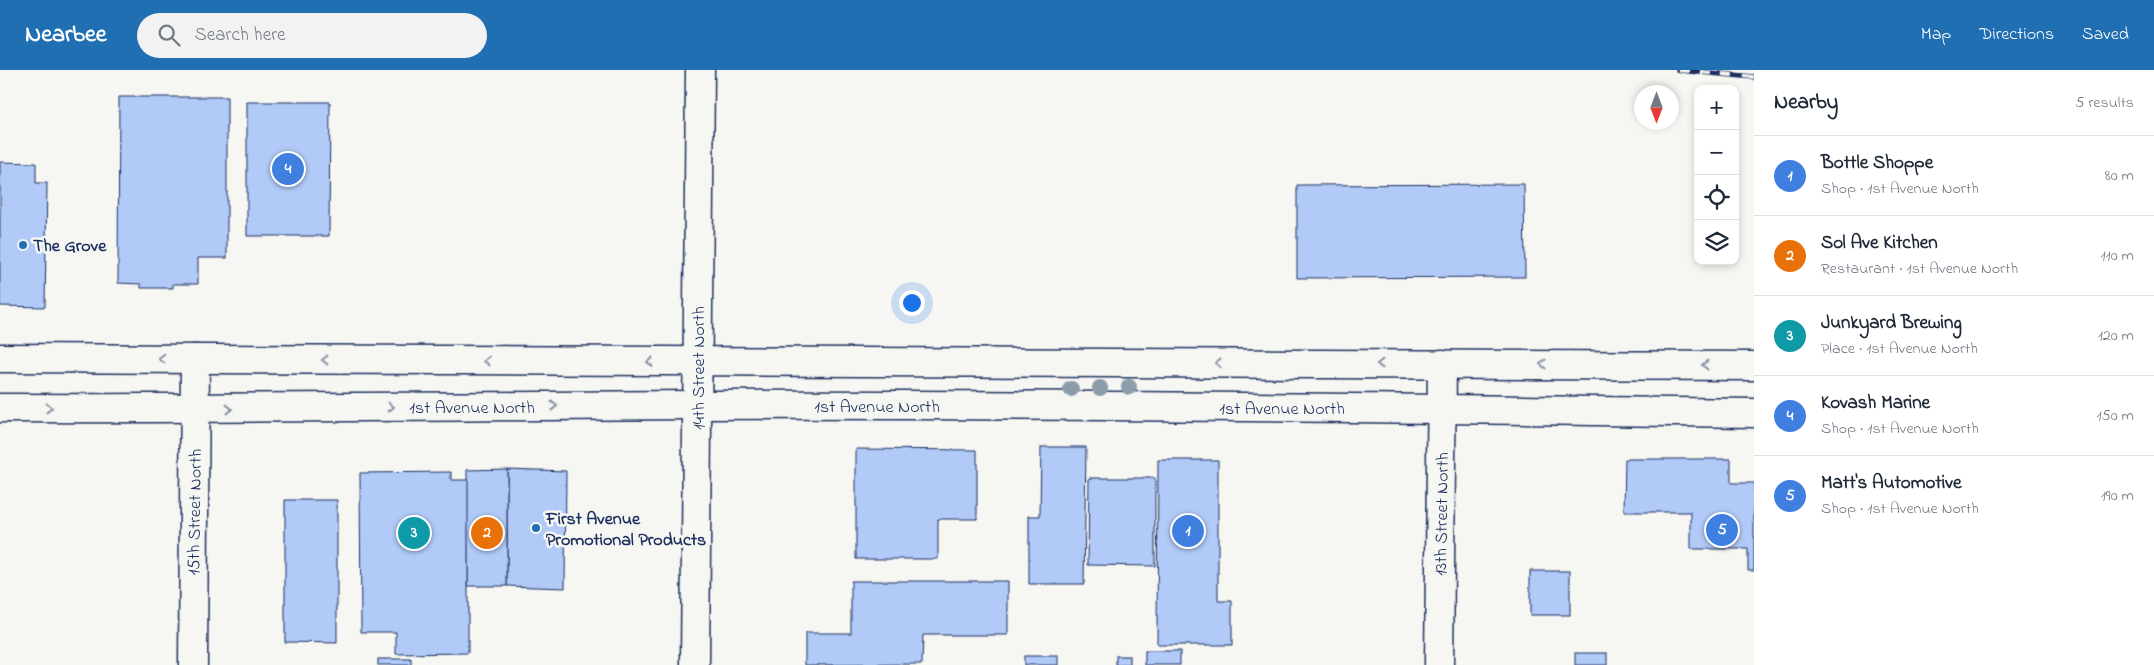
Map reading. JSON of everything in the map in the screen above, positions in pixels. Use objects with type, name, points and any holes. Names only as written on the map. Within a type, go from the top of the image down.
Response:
[{"type":"main road","name":"14th Street North","points":[[695,665],[700,70]]},
{"type":"main road","points":[[0,358],[1754,366]]},
{"type":"main road","name":"15th Street North","points":[[193,665],[195,359]]},
{"type":"main road","name":"13th Street North","points":[[1439,665],[1442,364]]},
{"type":"main road","name":"1st Avenue North","points":[[0,408],[195,409],[698,405],[1442,409],[1754,413]]},
{"type":"building","points":[[119,97],[227,97],[227,258],[198,258],[198,284],[173,284],[173,288],[141,288],[141,284],[118,283]]},
{"type":"building","points":[[247,102],[330,102],[329,236],[247,236]]},
{"type":"building","name":"The Grove","points":[[0,162],[36,163],[36,183],[47,183],[45,307],[0,306]]},
{"type":"building","points":[[1524,184],[1525,277],[1297,278],[1297,185]]},
{"type":"building","points":[[1041,447],[1086,447],[1084,584],[1029,584],[1029,516],[1040,516]]},
{"type":"building","points":[[856,449],[977,450],[977,519],[938,519],[938,559],[856,559]]},
{"type":"building","points":[[1625,459],[1731,459],[1731,483],[1754,483],[1754,570],[1748,570],[1748,549],[1691,549],[1691,512],[1624,512]]},
{"type":"building","points":[[1158,460],[1218,460],[1218,601],[1232,601],[1232,645],[1157,645]]},
{"type":"building","name":"First Avenue Promotional Products","points":[[507,469],[566,471],[565,588],[507,586]]},
{"type":"building","points":[[507,469],[507,586],[468,586],[467,470]]},
{"type":"building","points":[[451,472],[451,480],[468,480],[468,653],[396,654],[396,632],[361,632],[360,473]]},
{"type":"building","points":[[1089,478],[1155,478],[1155,566],[1088,565]]},
{"type":"building","points":[[285,500],[337,500],[337,643],[285,642]]},
{"type":"building","points":[[1530,571],[1570,571],[1570,615],[1530,615]]},
{"type":"building","points":[[851,581],[1008,581],[1008,635],[923,635],[922,664],[805,665],[805,633],[851,633]]},
{"type":"building","points":[[1145,651],[1180,651],[1180,665],[1145,665]]},
{"type":"building","points":[[1575,653],[1607,653],[1607,665],[1575,665]]},
{"type":"building","points":[[1024,656],[1058,656],[1058,665],[1024,665]]},
{"type":"building","points":[[1116,656],[1130,656],[1130,665],[1116,665]]},
{"type":"building","points":[[378,659],[411,659],[411,665],[378,665]]},
{"type":"railway","points":[[1678,70],[1754,77]]},
{"type":"place","name":"Kovash Marine","points":[[288,169]]},
{"type":"place","name":"The Grove","points":[[23,245]]},
{"type":"place","name":"First Avenue Promotional Products","points":[[536,528]]},
{"type":"place","name":"Matt's Automotive","points":[[1722,530]]},
{"type":"place","name":"Bottle Shoppe","points":[[1188,531]]},
{"type":"place","name":"Junkyard Brewing","points":[[414,533]]},
{"type":"place","name":"Sol Ave Kitchen","points":[[487,533]]}]
